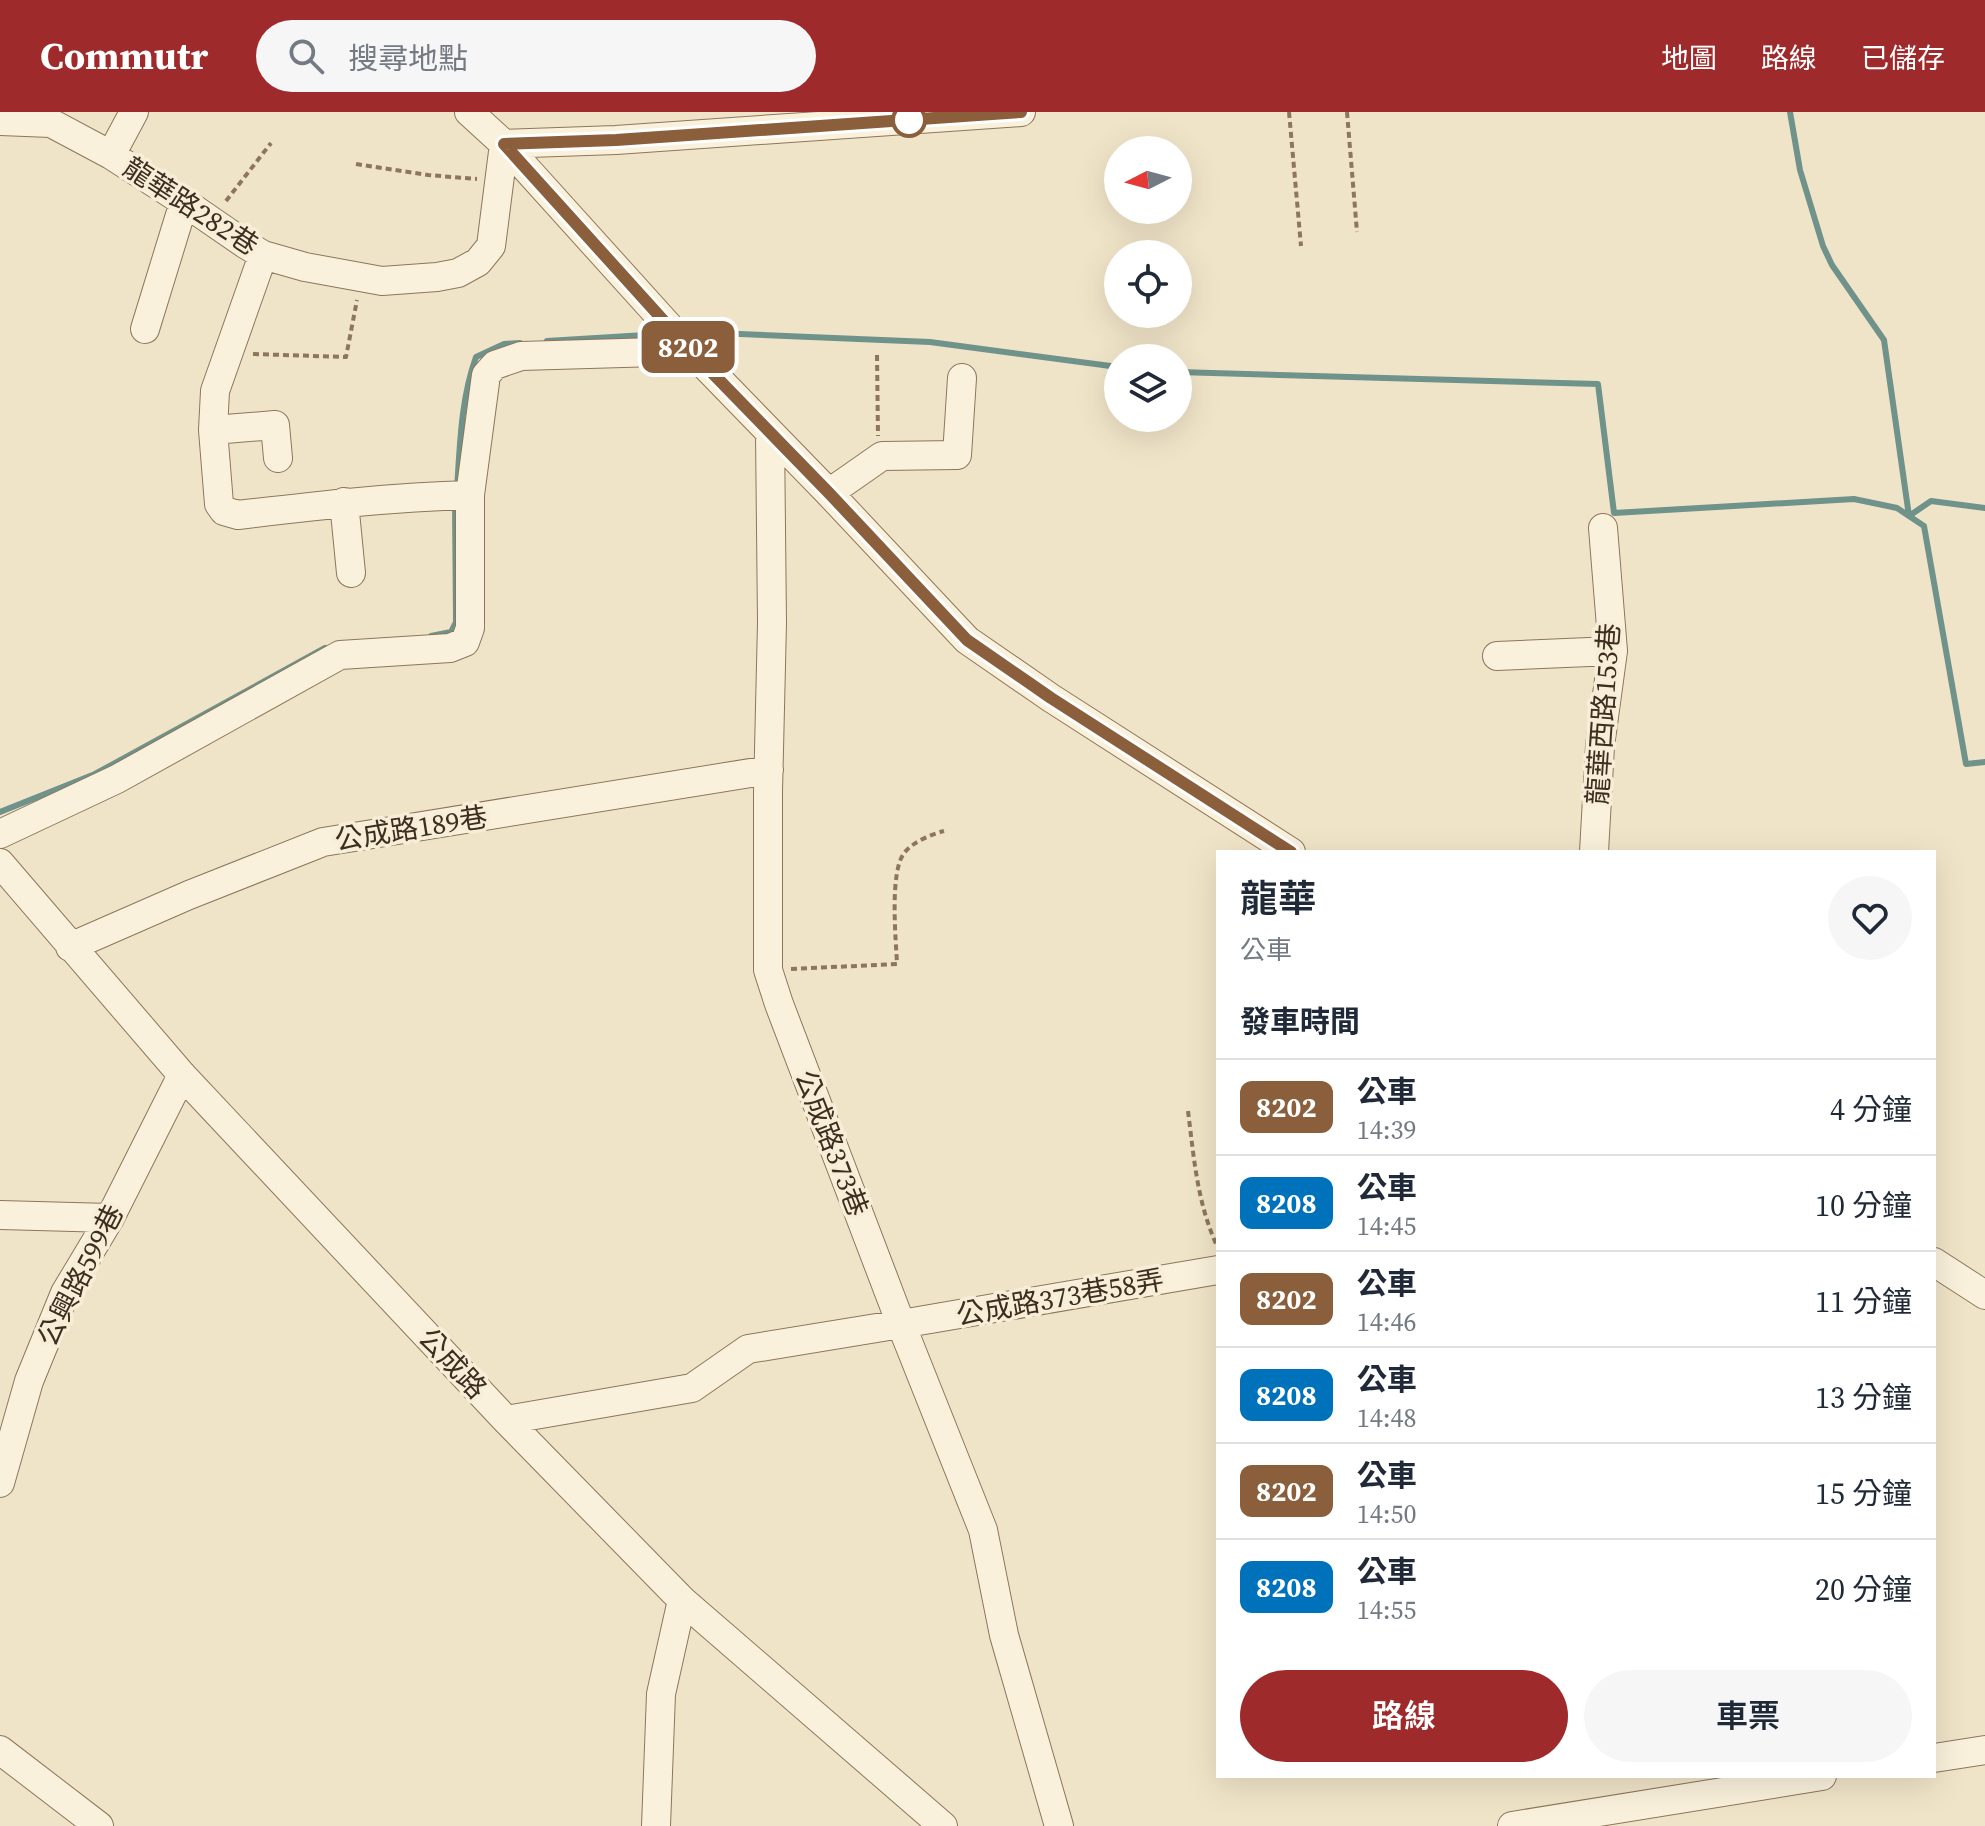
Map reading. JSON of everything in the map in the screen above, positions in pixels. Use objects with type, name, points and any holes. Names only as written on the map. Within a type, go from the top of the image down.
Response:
[{"type":"street","points":[[111,155],[134,112]]},
{"type":"street","points":[[486,124],[616,140],[1021,112]]},
{"type":"street","name":"龍華路282巷","points":[[0,121],[51,123],[111,155],[263,255],[305,267],[382,281],[458,273],[478,262],[491,246],[500,181],[486,124]]},
{"type":"street","points":[[486,124],[691,351],[967,640],[1051,698],[1288,850]]},
{"type":"street","points":[[145,329],[184,202]]},
{"type":"street","points":[[263,255],[215,391],[213,430],[219,504],[224,511],[238,515],[344,502],[458,495]]},
{"type":"street","points":[[0,834],[117,779],[340,655],[450,648],[465,642],[470,628],[458,495],[486,375],[495,365],[521,356],[691,351]]},
{"type":"street","points":[[829,493],[882,456],[957,455],[962,378]]},
{"type":"street","points":[[213,430],[275,425],[278,458]]},
{"type":"street","name":"公成路373巷","points":[[770,434],[772,623],[768,970],[901,1324],[983,1530],[1004,1635],[1059,1826]]},
{"type":"street","points":[[344,502],[351,573]]},
{"type":"street","name":"龍華西路153巷","points":[[1594,850],[1600,746],[1613,651],[1603,528]]},
{"type":"street","points":[[1497,656],[1613,651]]},
{"type":"street","name":"公成路189巷","points":[[70,947],[189,895],[323,842],[769,770]]},
{"type":"street","name":"公成路","points":[[0,863],[182,1075],[506,1420],[682,1600],[943,1826]]},
{"type":"street","name":"公興路599巷","points":[[0,1483],[29,1381],[48,1331],[65,1293],[110,1218],[182,1075]]},
{"type":"street","points":[[0,1215],[110,1218]]},
{"type":"street","points":[[1936,1263],[1985,1295]]},
{"type":"street","name":"公成路373巷58弄","points":[[506,1420],[692,1388],[748,1349],[1216,1270]]},
{"type":"street","points":[[656,1826],[661,1694],[682,1600]]},
{"type":"street","points":[[0,1750],[99,1826]]},
{"type":"street","points":[[1936,1758],[1985,1750]]},
{"type":"street","points":[[1512,1826],[1810,1778]]},
{"type":"path","points":[[1289,112],[1301,246]]},
{"type":"path","points":[[1347,112],[1357,232]]},
{"type":"path","points":[[211,221],[271,143]]},
{"type":"path","points":[[356,164],[428,175],[500,181]]},
{"type":"path","points":[[244,354],[346,357],[362,278]]},
{"type":"path","points":[[877,355],[878,460]]},
{"type":"path","points":[[768,970],[897,964],[897,870],[904,852],[930,835],[944,831]]},
{"type":"path","points":[[1188,1111],[1198,1187],[1206,1222],[1216,1244]]},
{"type":"waterway","points":[[1790,112],[1800,170],[1823,246],[1832,265],[1884,340],[1909,516],[1931,501],[1985,508]]},
{"type":"waterway","points":[[716,333],[930,342],[1104,365]]},
{"type":"waterway","points":[[547,341],[645,335]]},
{"type":"waterway","points":[[457,489],[464,405],[476,357],[504,344],[520,343]]},
{"type":"waterway","points":[[1192,372],[1598,384],[1614,513],[1854,499],[1897,508],[1924,526],[1966,764],[1985,762]]},
{"type":"waterway","points":[[431,636],[451,632],[456,622],[455,504]]},
{"type":"waterway","points":[[0,812],[95,774],[325,648]]},
{"type":"bus line","name":"8202","points":[[1021,112],[616,140],[504,144],[691,351],[967,640],[1051,698],[1288,850]]}]
